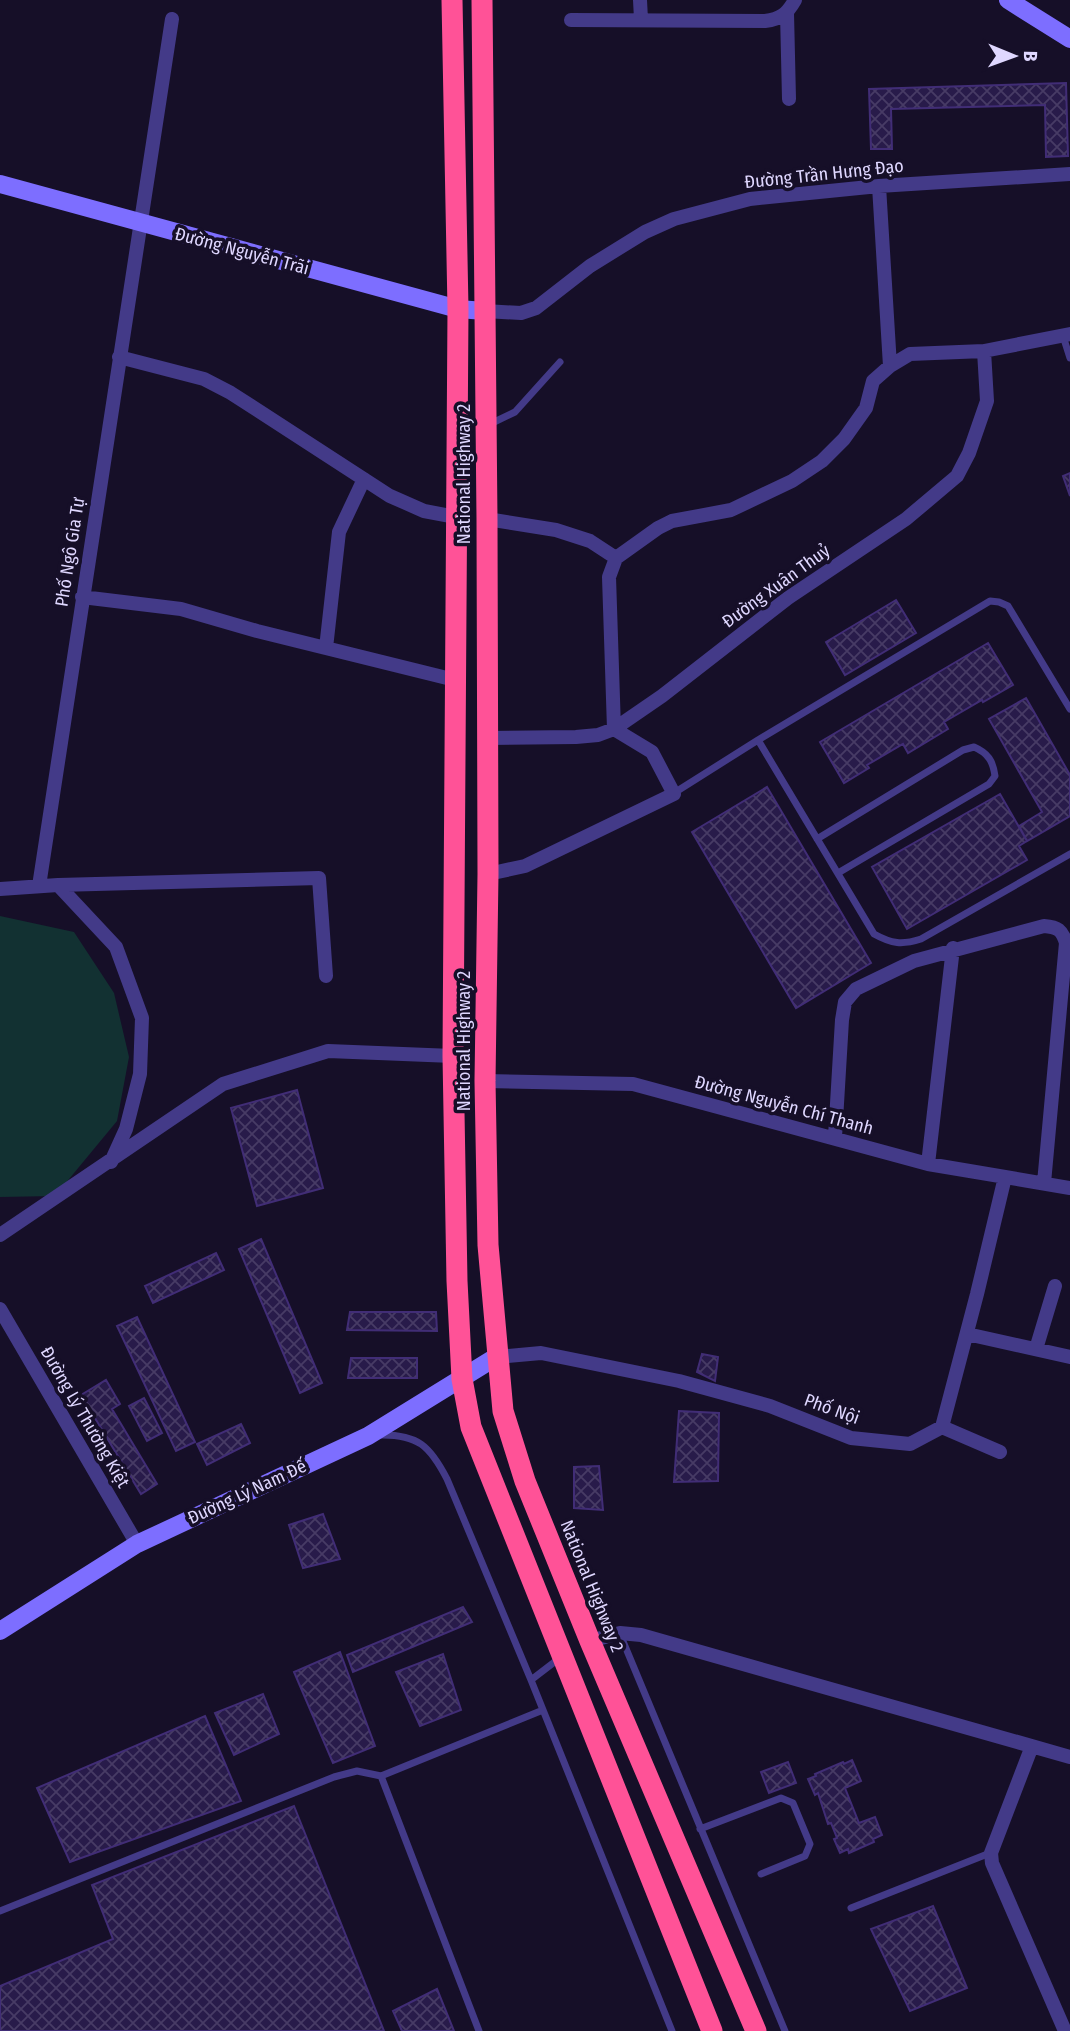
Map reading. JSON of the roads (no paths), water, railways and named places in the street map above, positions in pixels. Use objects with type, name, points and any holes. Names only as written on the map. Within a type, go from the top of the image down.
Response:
[{"type":"highway","name":"National Highway 2","points":[[452,0],[458,309],[453,1056],[457,1281],[462,1379],[471,1427],[712,2031]]},
{"type":"highway","name":"National Highway 2","points":[[482,0],[488,874],[485,1081],[488,1245],[496,1357],[503,1411],[525,1481],[590,1641],[756,2031]]},
{"type":"highway","points":[[454,874],[488,874]]},
{"type":"highway","points":[[562,1656],[590,1641]]},
{"type":"street","points":[[640,0],[641,19]]},
{"type":"street","points":[[1008,0],[1070,39]]},
{"type":"street","points":[[571,20],[765,21],[779,19],[791,6]]},
{"type":"street","points":[[789,99],[791,6]]},
{"type":"street","name":"Phố Ngô Gia Tự","points":[[39,886],[172,19]]},
{"type":"street","name":"Đường Trần Hưng Đạo","points":[[485,311],[521,313],[536,308],[590,266],[645,232],[674,219],[750,200],[879,186],[1070,174]]},
{"type":"street","name":"Đường Nguyễn Trãi","points":[[0,184],[458,309],[485,311]]},
{"type":"street","points":[[879,186],[890,366]]},
{"type":"street","points":[[488,874],[525,866],[674,794],[652,752],[614,729],[609,577],[616,558],[672,521],[731,510],[792,481],[822,461],[844,439],[866,408],[873,381],[910,354],[984,351],[1066,335]]},
{"type":"street","name":"Đường Xuân Thuỷ","points":[[487,738],[576,737],[598,735],[614,729],[662,696],[788,598],[906,519],[957,476],[969,453],[987,401],[984,351]]},
{"type":"street","points":[[119,357],[204,379],[231,393],[390,496],[424,511],[456,517]]},
{"type":"street","points":[[326,648],[339,532],[365,479]]},
{"type":"street","points":[[487,519],[556,530],[590,541],[616,558]]},
{"type":"street","points":[[82,597],[181,609],[257,631],[455,680]]},
{"type":"street","points":[[0,889],[319,878],[326,976]]},
{"type":"street","points":[[58,885],[116,947],[142,1018],[140,1074],[126,1129],[111,1161]]},
{"type":"street","points":[[835,1137],[842,1020],[845,1002],[856,989],[914,961],[953,948],[1044,926],[1056,927],[1066,943],[1044,1184]]},
{"type":"street","points":[[928,1164],[953,948]]},
{"type":"street","points":[[0,1235],[223,1084],[328,1051],[453,1056]]},
{"type":"street","name":"Đường Nguyễn Chí Thanh","points":[[485,1081],[633,1084],[928,1164],[1070,1188]]},
{"type":"street","points":[[999,1452],[942,1427],[1005,1177]]},
{"type":"street","points":[[1036,1349],[1055,1286]]},
{"type":"street","name":"Đường Lý Thường Kiệt","points":[[0,1309],[137,1544]]},
{"type":"street","points":[[967,1334],[1070,1357]]},
{"type":"street","name":"Phố Nội","points":[[496,1357],[541,1353],[679,1381],[770,1406],[851,1438],[910,1444],[942,1427]]},
{"type":"street","name":"Đường Lý Nam Đế","points":[[0,1631],[137,1544],[368,1436],[496,1357]]},
{"type":"street","points":[[590,1641],[620,1633],[641,1635],[1070,1757]]},
{"type":"street","points":[[1032,1746],[991,1853],[993,1870],[1065,2031]]},
{"type":"lane","points":[[1066,335],[1070,358]]},
{"type":"lane","points":[[486,427],[515,412],[560,362]]},
{"type":"lane","points":[[674,794],[758,740],[990,601],[1008,606],[1070,709]]},
{"type":"lane","points":[[758,740],[874,934],[891,943],[904,945],[921,939],[1070,854]]},
{"type":"lane","points":[[817,839],[964,750],[974,747],[989,757],[995,776],[989,784],[838,873]]},
{"type":"lane","points":[[368,1436],[397,1435],[416,1440],[434,1455],[447,1479],[672,2031]]},
{"type":"lane","points":[[620,1633],[785,2031]]},
{"type":"lane","points":[[531,1680],[562,1656]]},
{"type":"lane","points":[[0,1911],[334,1777],[357,1771],[382,1776],[543,1710]]},
{"type":"lane","points":[[382,1776],[479,2031]]},
{"type":"lane","points":[[700,1829],[781,1798],[793,1803],[810,1844],[809,1850],[805,1856],[761,1874]]},
{"type":"lane","points":[[851,1908],[991,1853]]}]
